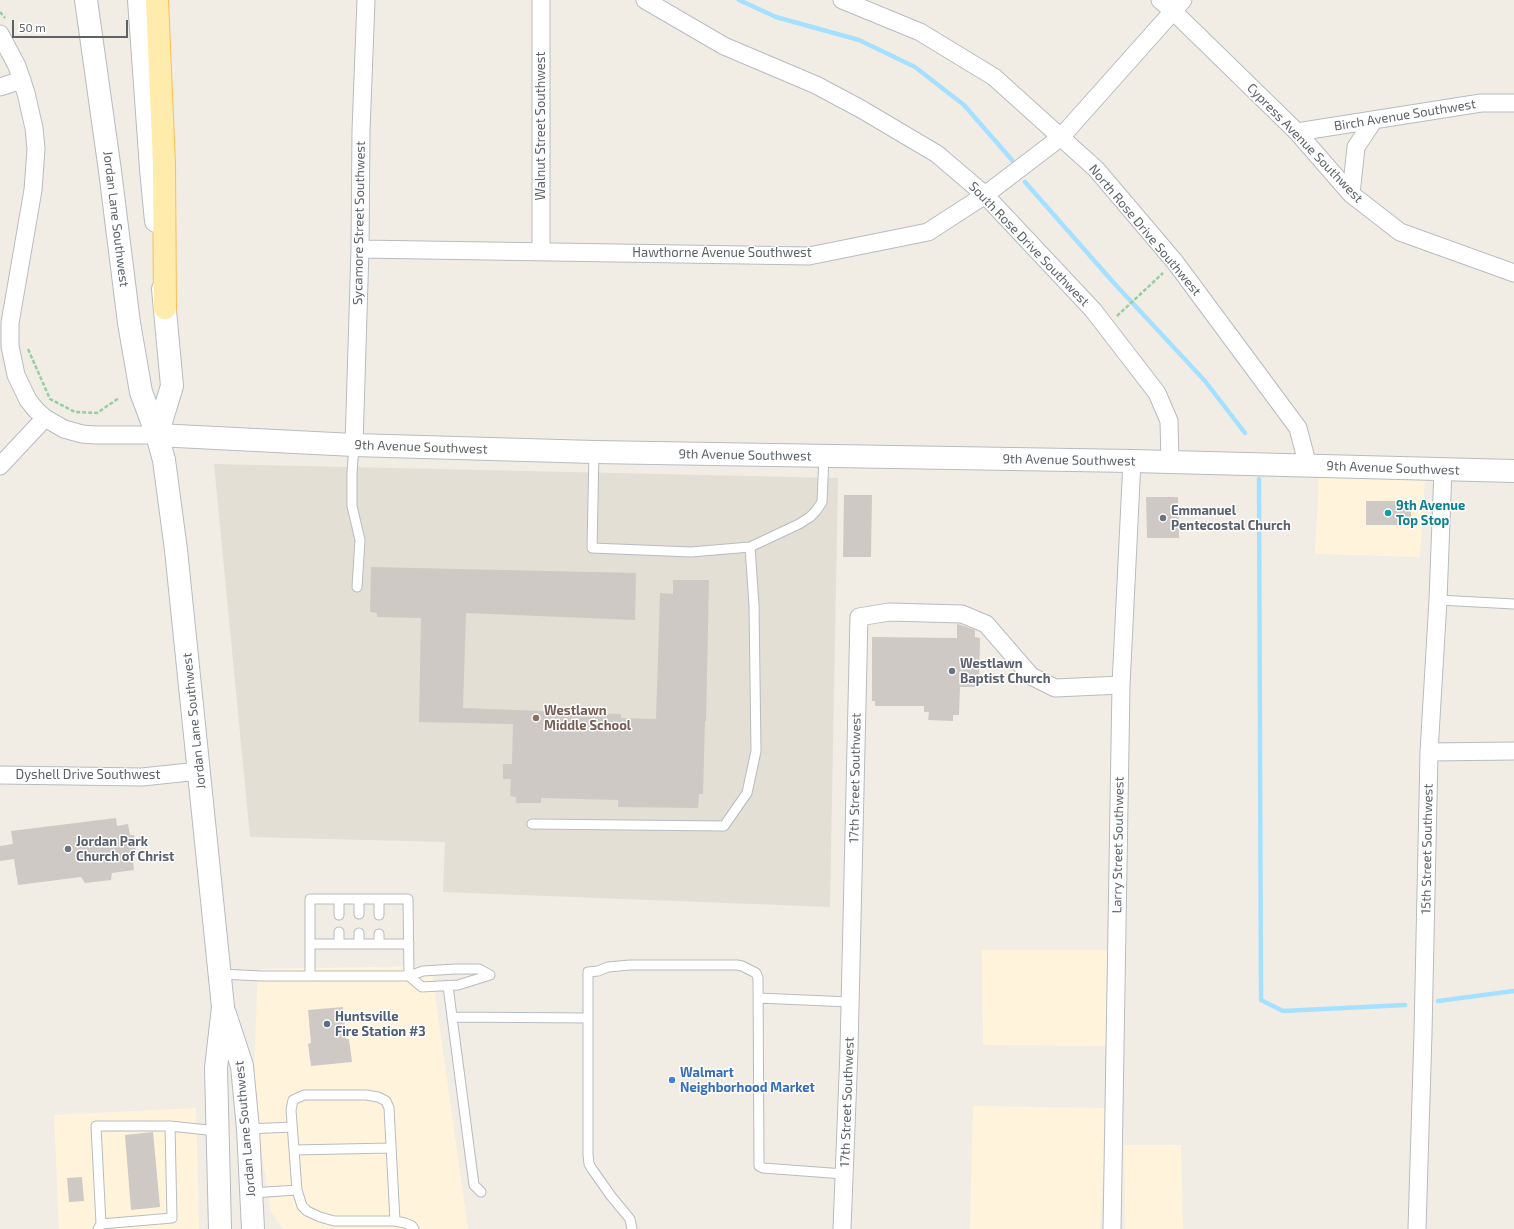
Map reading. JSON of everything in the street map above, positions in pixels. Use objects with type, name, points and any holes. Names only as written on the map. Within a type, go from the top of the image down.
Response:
[{"type":"main road","name":"Jordan Lane Southwest","points":[[86,0],[110,171],[129,323],[141,392],[157,435],[164,460],[176,550],[223,1007],[242,1066],[248,1129],[253,1229]]},
{"type":"main road","points":[[139,0],[151,169],[172,386],[157,435]]},
{"type":"main road","points":[[157,0],[164,164],[165,308]]},
{"type":"main road","name":"9th Avenue Southwest","points":[[157,435],[354,445],[594,452],[1132,461],[1514,471]]},
{"type":"main road","name":"Jordan Lane Southwest","points":[[220,1229],[216,1068],[223,1007]]},
{"type":"street","name":"Sycamore Street Southwest","points":[[354,445],[360,248],[361,131],[366,0]]},
{"type":"street","name":"Walnut Street Southwest","points":[[541,251],[542,0]]},
{"type":"street","name":"South Rose Drive Southwest","points":[[645,0],[724,46],[816,85],[861,109],[937,154],[985,195],[1093,310],[1157,392],[1169,421],[1170,462]]},
{"type":"street","name":"North Rose Drive Southwest","points":[[842,0],[920,32],[994,77],[1096,169],[1175,262],[1298,428],[1308,466]]},
{"type":"street","name":"Cypress Avenue Southwest","points":[[1160,0],[1178,5],[1297,132],[1351,194],[1400,232],[1514,273]]},
{"type":"street","name":"Hawthorne Avenue Southwest","points":[[360,248],[809,256],[928,232],[985,195],[1061,137],[1178,5]]},
{"type":"street","name":"9th Avenue Southwest","points":[[4,29],[30,106],[36,149],[33,190],[11,315],[10,339],[13,362],[22,388],[28,400],[45,418],[64,429],[82,434],[157,435]]},
{"type":"street","points":[[0,88],[22,80]]},
{"type":"street","name":"Birch Avenue Southwest","points":[[1297,132],[1481,103],[1514,103]]},
{"type":"street","points":[[1351,194],[1356,147],[1374,120]]},
{"type":"street","points":[[0,466],[45,418]]},
{"type":"street","name":"Larry Street Southwest","points":[[1112,1229],[1121,685],[1132,461]]},
{"type":"street","name":"15th Street Southwest","points":[[1418,1229],[1424,1033],[1429,752],[1438,600],[1443,469]]},
{"type":"street","name":"17th Street Southwest","points":[[842,1229],[850,1002],[859,617],[889,612],[962,614],[986,624],[1031,676],[1055,688],[1121,685]]},
{"type":"street","points":[[1429,752],[1514,751]]},
{"type":"street","name":"Dyshell Drive Southwest","points":[[0,775],[142,777],[199,771]]},
{"type":"lane","points":[[354,445],[352,506],[360,540],[358,587]]},
{"type":"lane","points":[[594,452],[592,548],[691,552],[750,547],[799,524],[810,517],[820,506],[823,498],[824,456]]},
{"type":"lane","points":[[532,824],[724,826],[747,793],[756,751],[754,605],[750,547]]},
{"type":"lane","points":[[1438,600],[1514,604]]},
{"type":"lane","points":[[219,974],[310,976],[409,976],[423,971],[456,969],[479,970],[490,975],[458,986],[422,987],[409,976],[408,899],[310,898],[310,976]]},
{"type":"lane","points":[[339,898],[339,914]]},
{"type":"lane","points":[[358,899],[359,914]]},
{"type":"lane","points":[[379,899],[379,915]]},
{"type":"lane","points":[[339,932],[339,944]]},
{"type":"lane","points":[[359,933],[359,944]]},
{"type":"lane","points":[[379,934],[379,944]]},
{"type":"lane","points":[[310,944],[409,944]]},
{"type":"lane","points":[[632,1229],[630,1219],[609,1194],[589,1164],[588,972],[598,971],[608,967],[630,965],[742,966],[756,973],[758,978],[759,1166],[763,1168],[844,1174]]},
{"type":"lane","points":[[448,986],[474,1186],[481,1192]]},
{"type":"lane","points":[[758,998],[850,1002]]},
{"type":"lane","points":[[452,1018],[588,1018]]},
{"type":"lane","points":[[395,1221],[389,1108],[386,1101],[378,1097],[366,1095],[304,1095],[296,1097],[293,1100],[291,1110],[297,1190],[302,1206],[307,1211],[320,1218],[334,1221],[376,1225],[395,1221],[405,1223],[412,1226],[414,1229]]},
{"type":"lane","points":[[170,1126],[172,1218],[100,1226],[96,1126],[170,1126],[217,1131]]},
{"type":"lane","points":[[248,1129],[292,1127]]},
{"type":"lane","points":[[294,1150],[390,1148]]},
{"type":"lane","points":[[251,1193],[297,1190]]},
{"type":"path","points":[[0,12],[4,29]]},
{"type":"path","points":[[1125,309],[1175,262]]},
{"type":"path","points":[[27,346],[50,399],[75,412],[97,413],[119,398]]},
{"type":"shaded area","name":"Westlawn Middle School","points":[[214,464],[838,478],[830,907],[443,892],[445,842],[250,837]]},
{"type":"shaded area","points":[[1319,478],[1425,478],[1420,557],[1315,554]]},
{"type":"shaded area","points":[[982,950],[1107,950],[1106,1046],[983,1045]]},
{"type":"shaded area","points":[[431,966],[468,1229],[283,1229],[271,1212],[253,1097],[258,969]]},
{"type":"shaded area","points":[[973,1106],[1107,1108],[1100,1229],[970,1229]]},
{"type":"shaded area","points":[[196,1108],[199,1229],[59,1229],[54,1115]]},
{"type":"shaded area","points":[[1124,1145],[1181,1145],[1183,1229],[1125,1229]]},
{"type":"building","points":[[844,495],[872,495],[871,557],[843,557]]},
{"type":"building","name":"Emmanuel Pentecostal Church","points":[[1146,497],[1178,497],[1179,538],[1147,538]]},
{"type":"building","name":"9th Avenue Top Stop","points":[[1366,501],[1411,501],[1411,525],[1366,525]]},
{"type":"building","points":[[371,567],[636,573],[635,620],[466,613],[463,708],[621,714],[621,718],[656,719],[660,593],[673,594],[673,580],[709,580],[703,794],[699,794],[698,808],[618,807],[618,800],[541,798],[541,803],[516,803],[516,797],[510,796],[511,779],[503,779],[503,764],[512,764],[513,724],[419,722],[421,618],[377,617],[377,613],[370,612]]},
{"type":"building","name":"Westlawn Baptist Church","points":[[957,624],[975,630],[975,637],[980,638],[979,687],[960,687],[959,715],[953,715],[953,721],[928,720],[929,712],[924,712],[924,706],[875,706],[875,701],[872,701],[872,637],[957,638]]},
{"type":"building","name":"Jordan Park Church of Christ","points":[[116,818],[117,826],[128,824],[130,835],[134,835],[136,853],[132,853],[134,870],[112,873],[111,880],[85,883],[81,877],[18,885],[14,859],[0,861],[0,846],[13,844],[11,831]]},
{"type":"building","name":"Huntsville Fire Station #3","points":[[343,1007],[346,1039],[349,1039],[352,1062],[311,1066],[308,1044],[311,1043],[308,1010]]},
{"type":"building","points":[[153,1132],[160,1207],[131,1210],[125,1135]]},
{"type":"building","points":[[82,1177],[84,1201],[69,1202],[67,1178]]},
{"type":"waterway","points":[[739,0],[776,17],[859,40],[915,67],[964,105],[1012,160]]},
{"type":"waterway","points":[[1025,182],[1113,282],[1205,381],[1245,433]]},
{"type":"waterway","points":[[1259,479],[1261,1000],[1283,1011],[1405,1005]]},
{"type":"waterway","points":[[1438,1001],[1514,991]]},
{"type":"place","name":"9th Avenue Top Stop","points":[[1388,513]]},
{"type":"place","name":"Emmanuel Pentecostal Church","points":[[1163,518]]},
{"type":"place","name":"Westlawn Baptist Church","points":[[952,671]]},
{"type":"place","name":"Westlawn Middle School","points":[[536,718]]},
{"type":"place","name":"Jordan Park Church of Christ","points":[[68,849]]},
{"type":"place","name":"Huntsville Fire Station #3","points":[[327,1024]]},
{"type":"place","name":"Walmart Neighborhood Market","points":[[672,1080]]}]
